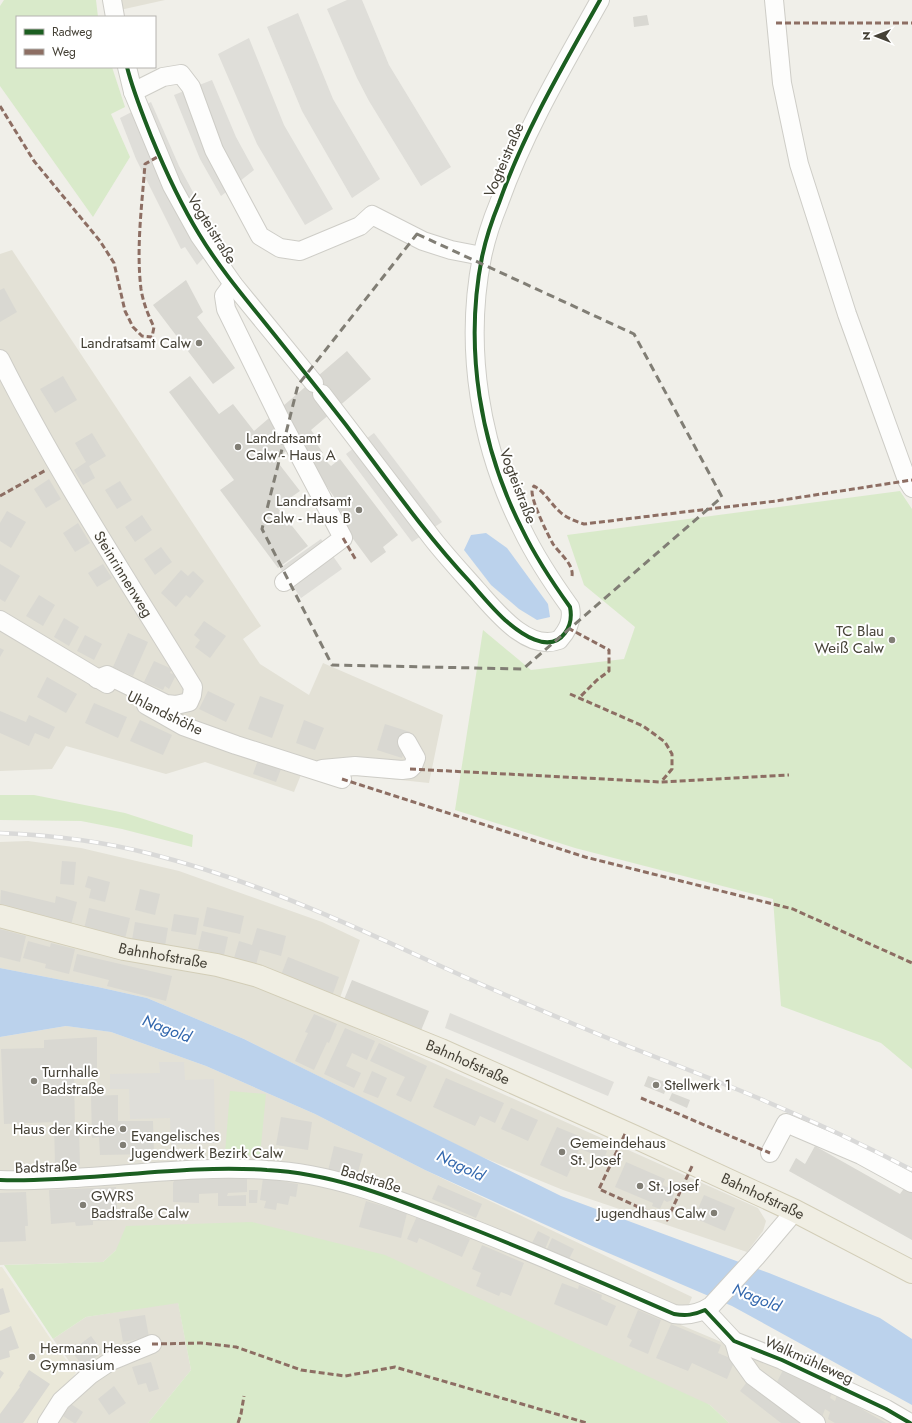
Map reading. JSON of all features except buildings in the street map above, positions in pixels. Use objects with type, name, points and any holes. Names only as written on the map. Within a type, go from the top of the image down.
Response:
[{"type":"main road","name":"Bahnhofstraße","points":[[0,916],[124,949],[217,965],[258,976],[435,1047],[750,1190],[912,1272]]},
{"type":"street","points":[[112,0],[115,16]]},
{"type":"street","name":"Vogteistraße","points":[[127,68],[133,92],[172,186],[199,235],[234,284],[318,389],[450,560],[499,614],[515,628],[533,639],[546,642],[559,640],[568,628],[571,621],[570,607],[539,561],[521,528],[502,484],[489,444],[479,393],[476,349],[476,310],[482,256],[508,177],[531,126],[600,0]]},
{"type":"street","points":[[774,0],[782,83],[799,164],[847,314],[906,480],[912,488]]},
{"type":"street","points":[[133,92],[163,77],[181,74],[191,87],[214,150],[260,236],[280,248],[300,251],[360,226],[372,215],[423,241],[451,250],[482,256]]},
{"type":"street","points":[[234,284],[224,296],[226,309],[279,417],[343,538],[284,582]]},
{"type":"street","name":"Steinrinnenweg","points":[[0,359],[24,408],[69,485],[193,687],[192,695],[189,702],[176,705],[166,704],[107,675],[97,679]]},
{"type":"street","name":"Uhlandshöhe","points":[[0,620],[97,679],[183,726],[236,745],[318,770],[342,779]]},
{"type":"street","points":[[318,770],[355,766],[402,770],[410,769],[416,758],[407,742]]},
{"type":"street","points":[[770,1153],[786,1123],[861,1155],[912,1183]]},
{"type":"street","name":"Badstraße","points":[[0,1180],[92,1177],[187,1170],[238,1169],[307,1174],[369,1189],[425,1210],[497,1238],[674,1314],[685,1316],[695,1314],[708,1308]]},
{"type":"street","points":[[708,1308],[756,1257],[794,1211]]},
{"type":"street","name":"Walkmühleweg","points":[[708,1308],[734,1341],[782,1360],[886,1409],[910,1423]]},
{"type":"street","points":[[734,1341],[738,1354],[753,1376],[816,1423]]},
{"type":"street","points":[[47,1423],[61,1401],[90,1375],[111,1361],[152,1344]]},
{"type":"highlighted area","points":[[417,234],[634,334],[722,497],[523,669],[332,665],[262,529],[298,385]]},
{"type":"shaded area","points":[[118,0],[165,0],[120,10]]},
{"type":"shaded area","points":[[347,0],[362,0],[389,65],[451,167],[421,186],[369,101],[357,78],[327,9]]},
{"type":"shaded area","points":[[298,13],[333,99],[380,179],[352,198],[302,111],[267,27]]},
{"type":"shaded area","points":[[249,38],[284,125],[333,209],[305,225],[257,144],[218,54]]},
{"type":"shaded area","points":[[212,80],[236,137],[254,170],[221,196],[200,159],[174,95]]},
{"type":"shaded area","points":[[151,102],[179,166],[201,207],[220,238],[235,258],[228,264],[214,247],[197,265],[185,247],[181,249],[136,159],[120,118]]},
{"type":"shaded area","points":[[12,250],[261,626],[243,639],[260,664],[309,695],[323,663],[443,715],[429,783],[343,774],[307,760],[294,792],[205,762],[166,774],[66,746],[52,769],[0,771],[0,254]]},
{"type":"shaded area","points":[[374,433],[442,522],[412,542],[346,454]]},
{"type":"shaded area","points":[[321,539],[342,569],[301,598],[280,568]]},
{"type":"shaded area","points":[[28,841],[81,848],[179,871],[322,922],[360,940],[333,1018],[758,1208],[766,1221],[763,1231],[747,1252],[563,1190],[477,1155],[244,1039],[147,998],[0,968],[0,842]]},
{"type":"shaded area","points":[[450,1013],[614,1082],[608,1096],[445,1028]]},
{"type":"shaded area","points":[[66,1026],[111,1032],[206,1066],[315,1114],[425,1170],[692,1297],[681,1325],[833,1389],[897,1423],[729,1423],[710,1405],[116,1250],[103,1262],[0,1265],[0,1037]]},
{"type":"shaded area","points":[[159,1062],[184,1062],[185,1080],[214,1079],[215,1143],[171,1145],[170,1118],[130,1119],[129,1089],[110,1089],[110,1074],[160,1073]]},
{"type":"shaded area","name":"Hermann Hesse Gymnasium","points":[[0,1267],[2,1267],[52,1341],[76,1373],[57,1395],[37,1423],[0,1423]]},
{"type":"shaded area","points":[[178,1302],[191,1370],[148,1423],[54,1423],[86,1384],[53,1339],[86,1317]]},
{"type":"green space","points":[[4,0],[96,0],[98,16],[16,16],[16,68],[112,68],[125,107],[111,114],[130,157],[93,217],[0,86],[0,6]]},
{"type":"green space","points":[[900,491],[912,509],[912,1069],[881,1043],[781,1006],[773,899],[575,848],[455,810],[483,630],[531,670],[624,659],[635,627],[584,585],[567,535]]},
{"type":"green space","points":[[0,795],[34,795],[125,813],[193,835],[192,847],[122,829],[81,821],[0,820]]},
{"type":"green space","points":[[230,1091],[266,1094],[260,1156],[225,1153]]},
{"type":"green space","points":[[252,1222],[385,1255],[710,1405],[729,1423],[148,1423],[191,1370],[178,1303],[86,1317],[53,1339],[4,1265],[103,1262],[116,1250],[126,1226]]},
{"type":"water","points":[[486,533],[507,548],[548,604],[550,617],[537,620],[519,609],[491,585],[464,550],[471,535]]},
{"type":"water","name":"Nagold","points":[[0,968],[147,998],[244,1039],[561,1196],[769,1273],[880,1318],[912,1339],[912,1405],[732,1306],[592,1246],[425,1170],[315,1114],[206,1066],[111,1032],[66,1026],[0,1037]]},
{"type":"railway","points":[[0,833],[76,839],[132,849],[186,864],[256,887],[324,914],[551,1014],[784,1109],[912,1170]]},
{"type":"marked path","points":[[776,23],[912,23]]},
{"type":"marked path","points":[[0,106],[34,161],[100,241],[114,263],[125,311],[133,327],[142,336],[152,337],[154,327],[146,308],[141,289],[139,242],[145,164],[159,156]]},
{"type":"marked path","points":[[0,496],[46,470]]},
{"type":"marked path","points":[[572,576],[571,567],[553,544],[540,518],[534,503],[532,490],[534,486],[541,491],[562,513],[571,519],[584,524],[776,501],[912,480]]},
{"type":"marked path","points":[[343,538],[356,560]]},
{"type":"marked path","points":[[568,628],[609,650],[609,671],[597,680],[579,698]]},
{"type":"marked path","points":[[570,694],[643,726],[665,742],[672,754],[672,769],[661,782]]},
{"type":"marked path","points":[[410,769],[661,782],[789,775]]},
{"type":"marked path","points":[[342,779],[585,857],[793,909],[912,963]]},
{"type":"marked path","points":[[641,1098],[770,1153]]},
{"type":"marked path","points":[[625,1134],[599,1189],[667,1220],[693,1164]]},
{"type":"marked path","points":[[152,1344],[201,1343],[236,1347],[301,1370],[345,1376],[395,1367],[587,1423]]},
{"type":"marked path","points":[[238,1423],[244,1396]]},
{"type":"cycle path","points":[[127,68],[144,119],[173,186],[192,222],[221,267],[454,564],[492,607],[518,631],[535,640],[551,642],[558,639],[569,627],[571,614],[570,607],[532,549],[507,497],[496,464],[486,430],[476,361],[475,326],[477,291],[485,243],[509,177],[532,125],[600,0]]},
{"type":"cycle path","points":[[0,1180],[42,1180],[188,1170],[241,1169],[291,1172],[337,1181],[428,1211],[563,1266],[674,1314],[690,1315],[705,1310],[734,1341],[782,1360],[886,1409],[910,1423]]},
{"type":"place","name":"Landratsamt Calw","points":[[199,343]]},
{"type":"place","name":"Landratsamt Calw - Haus A","points":[[238,447]]},
{"type":"place","name":"Landratsamt Calw - Haus B","points":[[359,510]]},
{"type":"place","name":"TC Blau Weiß Calw","points":[[892,640]]},
{"type":"place","name":"Turnhalle Badstraße","points":[[34,1081]]},
{"type":"place","name":"Stellwerk 1","points":[[656,1085]]},
{"type":"place","name":"Haus der Kirche","points":[[123,1129]]},
{"type":"place","name":"Evangelisches Jugendwerk Bezirk Calw","points":[[123,1145]]},
{"type":"place","name":"Gemeindehaus St. Josef","points":[[562,1152]]},
{"type":"place","name":"St. Josef","points":[[640,1186]]},
{"type":"place","name":"GWRS Badstraße Calw","points":[[83,1205]]},
{"type":"place","name":"Jugendhaus Calw","points":[[714,1213]]},
{"type":"place","name":"Hermann Hesse Gymnasium","points":[[32,1357]]}]
